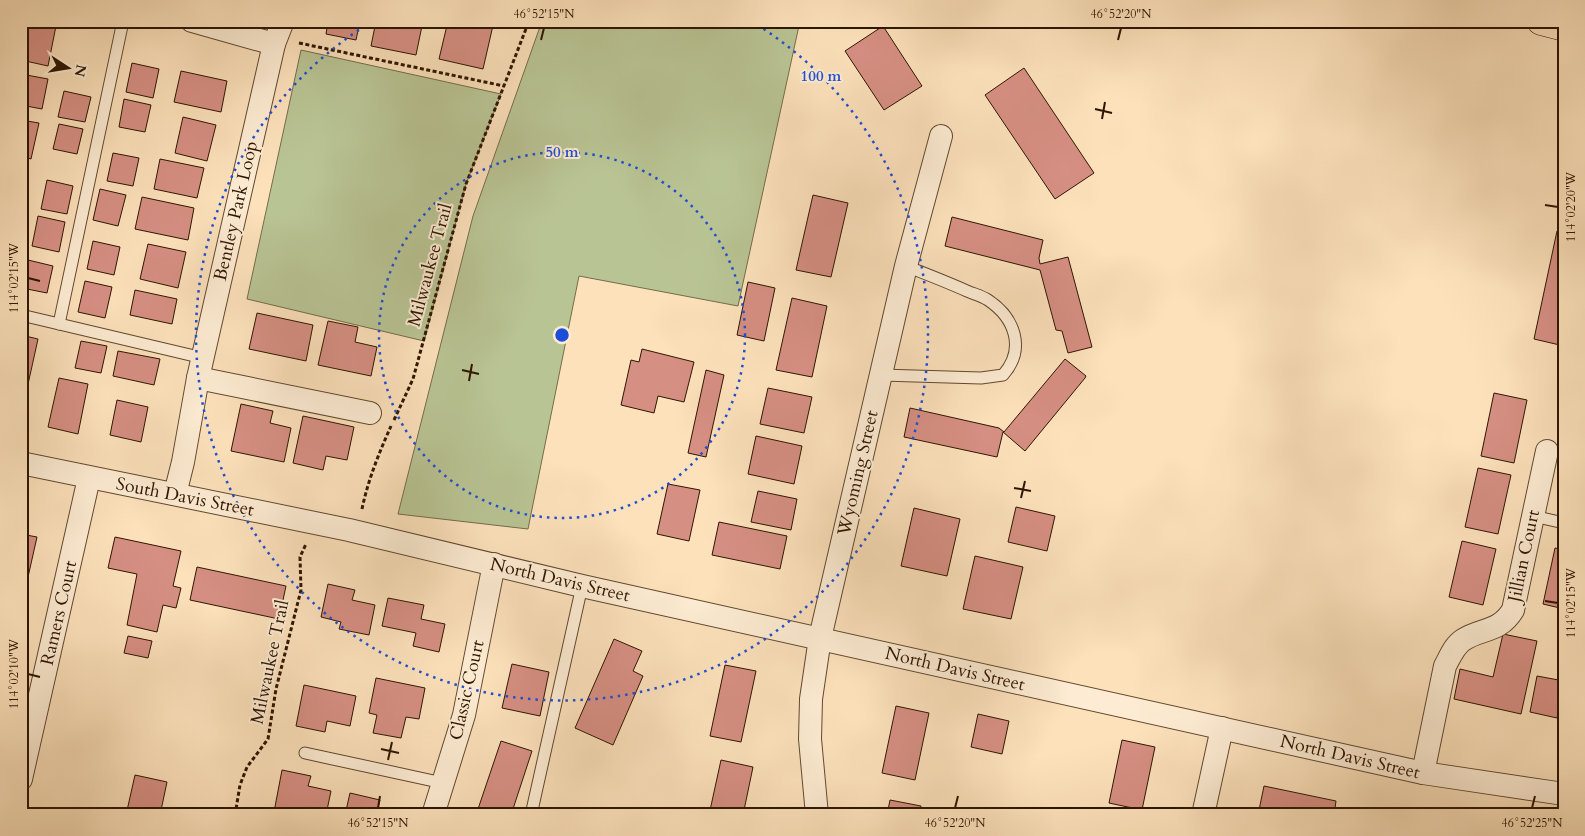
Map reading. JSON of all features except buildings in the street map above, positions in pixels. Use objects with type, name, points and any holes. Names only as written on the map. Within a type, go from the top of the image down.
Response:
[{"type":"highway","points":[[1541,21],[1564,28]]},
{"type":"street","points":[[192,21],[274,44]]},
{"type":"street","name":"Bentley Park Loop","points":[[175,494],[183,462],[200,368],[274,44],[283,21]]},
{"type":"street","name":"Wyoming Street","points":[[817,815],[810,739],[812,683],[820,638],[906,266],[941,136]]},
{"type":"street","points":[[200,368],[370,413]]},
{"type":"street","name":"Jillian Court","points":[[1422,774],[1445,666],[1454,649],[1462,641],[1475,634],[1494,628],[1509,616],[1512,610],[1547,451]]},
{"type":"street","name":"South Davis Street","points":[[21,463],[175,494],[355,523]]},
{"type":"street","name":"Ramers Court","points":[[21,779],[89,478]]},
{"type":"street","name":"North Davis Street","points":[[355,523],[494,564],[582,586],[1422,774],[1564,794]]},
{"type":"street","name":"Classic Court","points":[[433,815],[464,716],[494,564]]},
{"type":"street","points":[[1202,815],[1222,728]]},
{"type":"lane","points":[[59,324],[123,21]]},
{"type":"lane","points":[[881,375],[981,378],[996,376],[1003,375],[1011,366],[1015,356],[1016,338],[1008,319],[988,300],[906,266]]},
{"type":"lane","points":[[21,315],[59,324],[200,368]]},
{"type":"lane","points":[[1533,516],[1564,523]]},
{"type":"lane","points":[[531,815],[582,586]]},
{"type":"lane","points":[[306,753],[443,783]]},
{"type":"path","name":"Milwaukee Trail","points":[[355,523],[383,443],[413,379],[466,184],[529,21]]},
{"type":"path","points":[[298,43],[504,86]]},
{"type":"path","name":"Milwaukee Trail","points":[[235,815],[240,785],[246,767],[268,739],[276,690],[301,590],[300,558],[308,539]]},
{"type":"green space","points":[[542,21],[800,21],[738,306],[579,276],[528,529],[398,514],[473,216]]},
{"type":"green space","points":[[301,50],[501,94],[466,184],[424,341],[247,299]]}]
